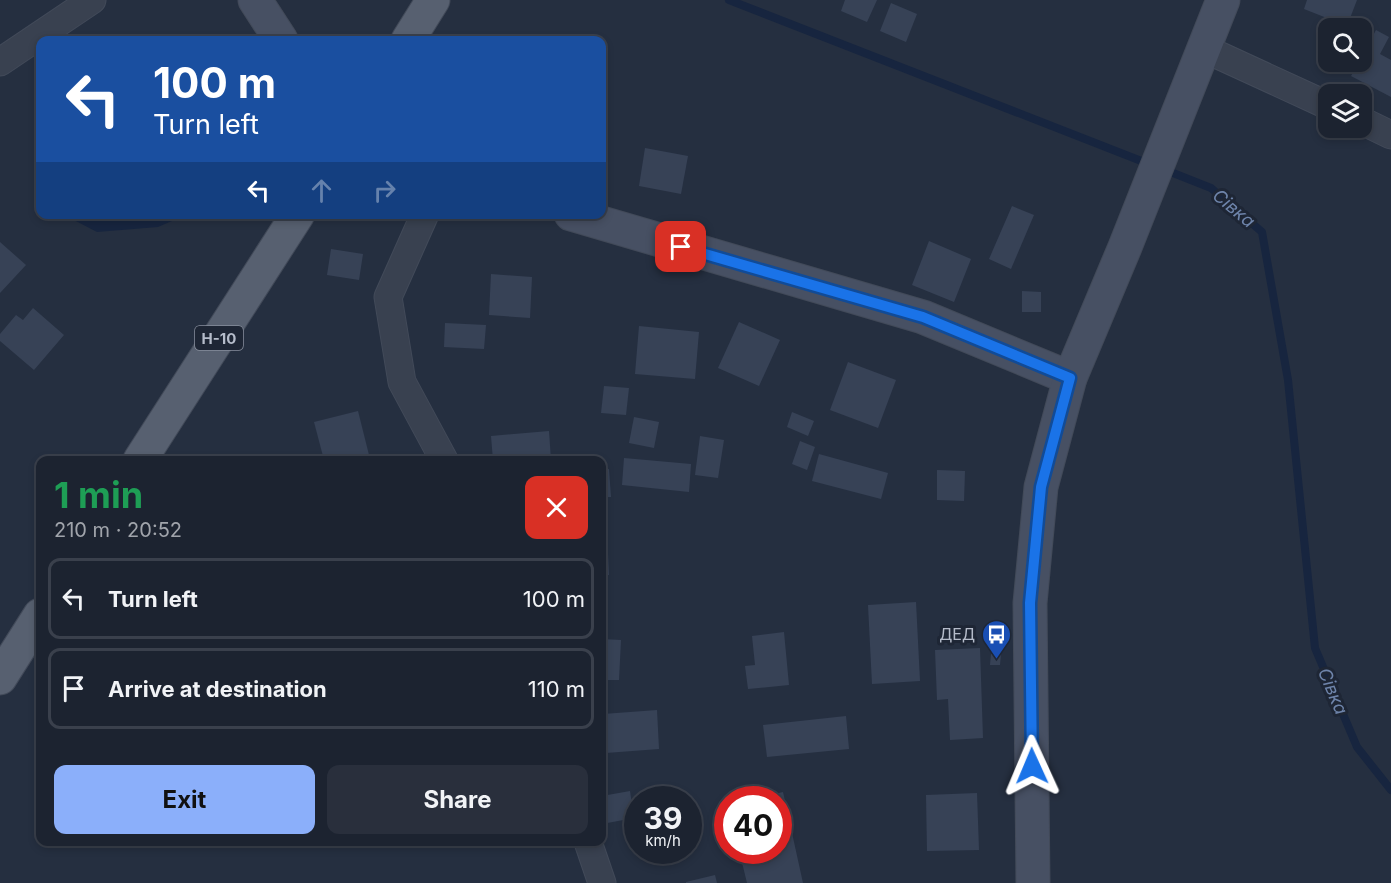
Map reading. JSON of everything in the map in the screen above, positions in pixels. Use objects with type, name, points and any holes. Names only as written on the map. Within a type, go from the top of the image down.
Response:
[{"type":"main road","points":[[410,36],[433,0]]},
{"type":"main road","name":"Н-10","points":[[143,456],[294,219]]},
{"type":"main road","points":[[0,678],[36,621]]},
{"type":"street","points":[[39,36],[92,0]]},
{"type":"street","points":[[255,0],[278,36]]},
{"type":"street","points":[[1033,883],[1030,603],[1041,487],[1070,378],[1125,247],[1223,0]]},
{"type":"street","points":[[0,62],[36,38]]},
{"type":"street","points":[[1203,48],[1318,101]]},
{"type":"street","points":[[1372,126],[1391,135]]},
{"type":"street","points":[[423,219],[387,297],[402,382],[442,456]]},
{"type":"street","points":[[588,219],[923,317],[1070,378]]},
{"type":"street","points":[[589,846],[602,883]]},
{"type":"water","points":[[72,219],[174,219],[158,227],[97,232]]},
{"type":"building","points":[[845,0],[877,0],[867,22],[841,11]]},
{"type":"building","points":[[1307,0],[1357,0],[1350,18],[1327,18],[1304,9]]},
{"type":"building","points":[[891,3],[917,14],[906,42],[880,31]]},
{"type":"building","points":[[1376,30],[1389,37],[1380,54],[1391,60],[1391,97],[1372,87],[1372,84],[1366,84],[1351,76],[1353,72],[1372,72],[1372,37]]},
{"type":"building","points":[[645,148],[688,156],[681,194],[639,186]]},
{"type":"building","points":[[1012,206],[1034,215],[1011,269],[989,259]]},
{"type":"building","points":[[929,241],[971,259],[954,302],[912,285]]},
{"type":"building","points":[[0,242],[26,265],[0,293]]},
{"type":"building","points":[[331,249],[363,254],[359,280],[327,275]]},
{"type":"building","points":[[491,274],[532,277],[530,318],[489,315]]},
{"type":"building","points":[[1022,291],[1041,292],[1041,312],[1022,312]]},
{"type":"building","points":[[33,308],[64,335],[34,370],[0,341],[0,334],[16,315],[23,320]]},
{"type":"building","points":[[739,322],[780,340],[759,386],[718,368]]},
{"type":"building","points":[[445,323],[486,325],[484,349],[444,347]]},
{"type":"building","points":[[639,326],[699,332],[695,379],[635,374]]},
{"type":"building","points":[[848,362],[896,380],[878,428],[830,410]]},
{"type":"building","points":[[604,386],[629,388],[626,415],[601,413]]},
{"type":"building","points":[[358,411],[369,455],[323,456],[314,422]]},
{"type":"building","points":[[792,412],[814,421],[808,436],[787,427]]},
{"type":"building","points":[[634,417],[659,422],[654,448],[629,443]]},
{"type":"building","points":[[549,431],[551,456],[493,456],[491,436]]},
{"type":"building","points":[[700,436],[724,440],[718,478],[695,475]]},
{"type":"building","points":[[800,441],[815,447],[807,470],[792,464]]},
{"type":"building","points":[[819,454],[888,473],[881,499],[812,481]]},
{"type":"building","points":[[624,458],[691,464],[689,492],[622,485]]},
{"type":"building","points":[[606,469],[609,469],[611,497],[606,497]]},
{"type":"building","points":[[937,470],[965,471],[964,501],[937,500]]},
{"type":"building","points":[[606,554],[608,554],[609,575],[606,575]]},
{"type":"building","points":[[916,602],[920,681],[872,684],[868,605]]},
{"type":"building","points":[[784,632],[789,685],[748,689],[745,666],[755,665],[752,636]]},
{"type":"building","points":[[606,639],[621,640],[619,680],[606,680]]},
{"type":"building","points":[[980,648],[983,738],[950,740],[948,699],[937,700],[935,650]]},
{"type":"building","points":[[991,654],[1001,654],[1000,665],[990,665]]},
{"type":"building","points":[[657,710],[659,749],[606,753],[606,714]]},
{"type":"building","points":[[846,716],[849,749],[767,757],[763,725]]},
{"type":"building","points":[[624,792],[624,820],[606,823],[606,795]]},
{"type":"building","points":[[977,793],[979,850],[927,851],[926,795]]},
{"type":"building","points":[[792,833],[803,883],[747,883],[742,864],[792,864]]},
{"type":"building","points":[[715,875],[717,883],[686,883],[686,882]]},
{"type":"waterway","name":"Сівка","points":[[729,0],[1149,164]]},
{"type":"waterway","name":"Сівка","points":[[1163,169],[1211,188],[1262,232],[1288,380],[1315,648],[1357,747],[1391,790]]},
{"type":"place","name":"ДЕД","points":[[996,660]]},
{"type":"route","points":[[681,247],[923,317],[1070,378],[1041,487],[1030,603],[1032,766]]}]
